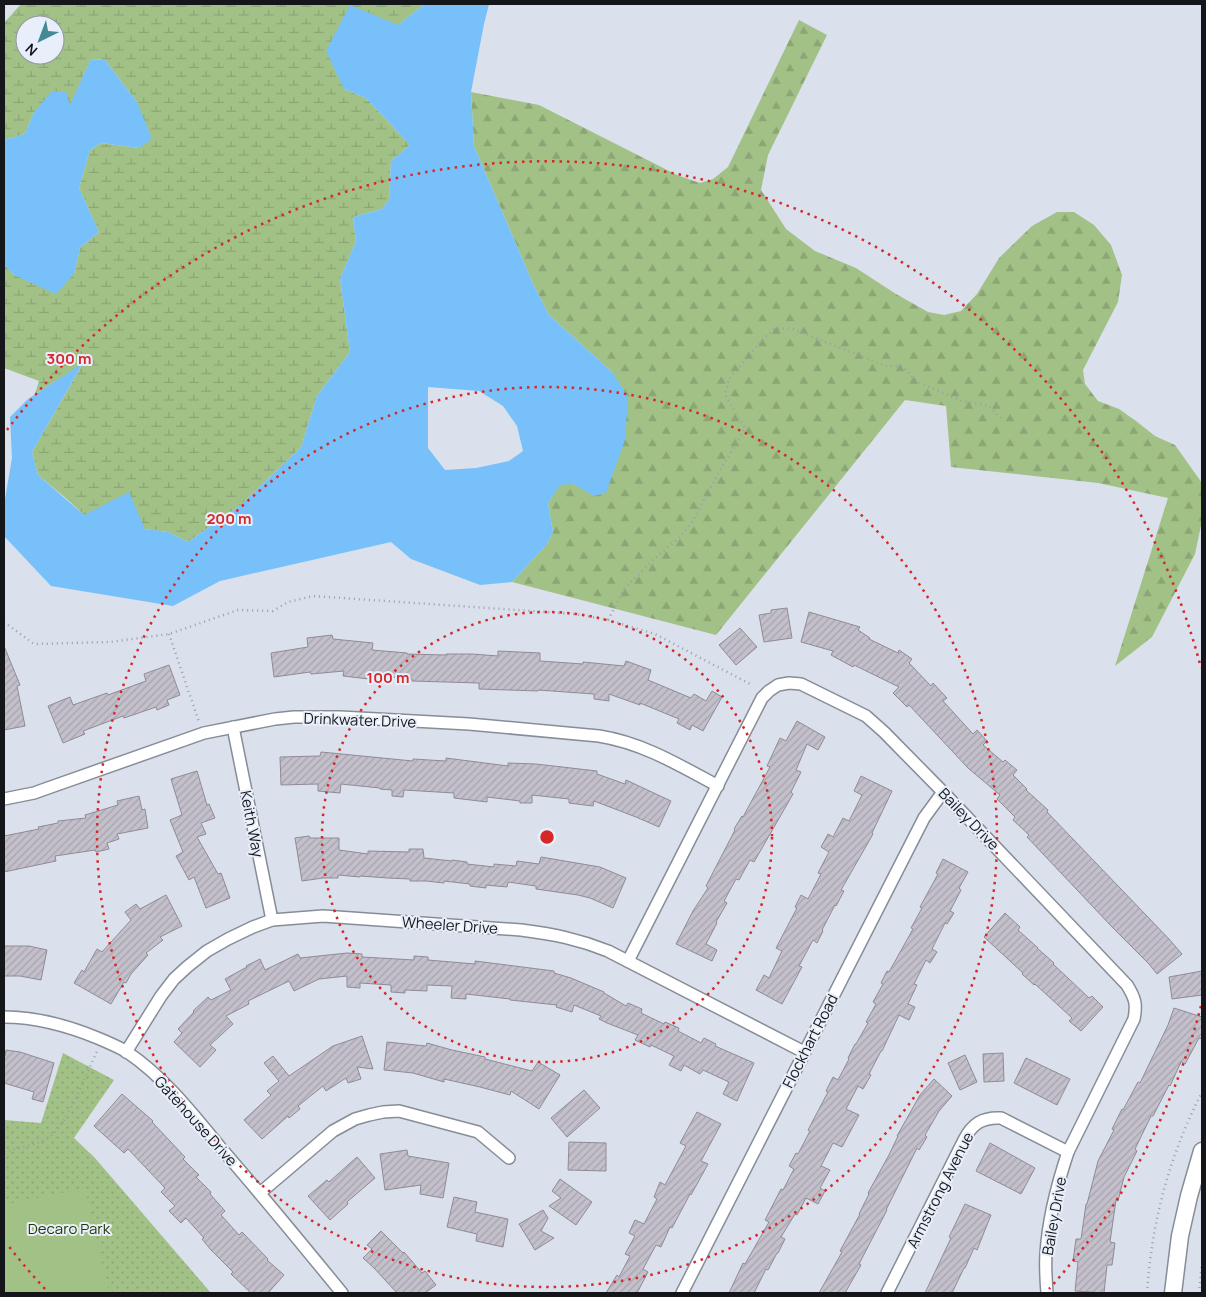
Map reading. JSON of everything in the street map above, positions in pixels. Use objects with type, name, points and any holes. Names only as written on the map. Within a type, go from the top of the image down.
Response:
[{"type":"main road","points":[[1173,1293],[1180,1236],[1202,1152]]},
{"type":"street","name":"Bailey Drive","points":[[628,961],[762,698],[778,685],[789,683],[801,684],[866,716],[943,792],[1127,985],[1134,996],[1136,1007],[1134,1019],[1068,1152],[1053,1205],[1047,1242],[1047,1293]]},
{"type":"street","name":"Drinkwater Drive","points":[[4,799],[34,793],[204,733],[275,719],[340,717],[469,724],[617,739],[660,755],[718,786]]},
{"type":"street","name":"Keith Way","points":[[233,727],[272,920]]},
{"type":"street","name":"Flockhart Road","points":[[682,1293],[924,818],[943,792]]},
{"type":"street","name":"Wheeler Drive","points":[[126,1052],[161,996],[174,979],[207,951],[228,938],[272,920],[323,916],[538,932],[566,937],[608,951],[804,1052]]},
{"type":"street","name":"Gatehouse Drive","points":[[4,1017],[58,1024],[80,1031],[126,1052],[144,1065],[173,1092],[260,1193],[342,1293]]},
{"type":"street","points":[[260,1193],[333,1131],[355,1119],[383,1112],[399,1112],[478,1132],[509,1158]]},
{"type":"street","name":"Armstrong Avenue","points":[[887,1293],[971,1127],[978,1122],[1001,1118],[1068,1152]]},
{"type":"path","points":[[4,8],[7,4]]},
{"type":"path","points":[[608,620],[624,589],[654,559],[680,537],[691,524],[745,428],[725,395],[729,378],[774,329],[790,328],[886,366],[901,366],[918,382],[962,401],[989,406],[1002,419]]},
{"type":"path","points":[[4,622],[34,644],[110,642],[169,634],[238,610],[273,611],[288,602],[314,596],[575,614],[608,620],[655,634],[752,685]]},
{"type":"path","points":[[169,634],[199,722]]},
{"type":"path","points":[[4,1152],[38,1143],[50,1136],[61,1124],[76,1098],[101,1040]]},
{"type":"path","points":[[1146,1293],[1153,1238],[1163,1190],[1173,1157],[1188,1119],[1202,1092]]},
{"type":"path","points":[[1199,1293],[1202,1263]]},
{"type":"green space","points":[[21,4],[425,4],[398,25],[344,89],[366,98],[410,145],[391,161],[389,200],[382,209],[353,217],[356,241],[340,279],[350,352],[317,396],[301,447],[242,504],[188,542],[168,532],[145,529],[84,515],[38,475],[32,452],[82,365],[35,394],[39,381],[4,368],[4,264],[14,275],[74,274],[80,248],[99,232],[79,188],[90,150],[101,143],[139,148],[137,102],[105,60],[91,59],[70,106],[34,112],[25,134],[4,140],[4,23]]},
{"type":"green space","points":[[799,20],[827,35],[768,155],[761,190],[786,229],[815,251],[856,268],[928,312],[944,315],[961,311],[977,294],[999,258],[1032,226],[1057,212],[1074,212],[1094,225],[1111,245],[1122,275],[1118,302],[1083,370],[1085,384],[1098,401],[1119,409],[1155,436],[1175,445],[1202,483],[1202,521],[1195,554],[1152,637],[1115,666],[1168,498],[1098,483],[951,467],[946,406],[905,400],[716,635],[512,582],[547,544],[553,532],[548,503],[560,484],[573,484],[594,495],[613,373],[549,315],[534,286],[474,146],[471,92],[539,105],[677,175],[700,183],[713,179],[728,167]]},
{"type":"green space","name":"Decaro Park","points":[[63,1053],[114,1080],[74,1138],[95,1158],[211,1293],[4,1293],[4,1120],[41,1123]]},
{"type":"green space","points":[[85,1188],[109,1293],[6,1293],[4,1285],[4,1205]]},
{"type":"water","points":[[425,4],[489,4],[471,92],[474,146],[534,286],[549,315],[613,373],[628,397],[625,440],[606,493],[594,496],[573,484],[560,485],[548,503],[553,532],[547,544],[512,582],[480,585],[411,559],[391,542],[220,581],[173,606],[51,586],[4,536],[4,505],[12,458],[10,417],[28,399],[83,363],[32,452],[38,475],[84,515],[129,492],[145,529],[168,532],[188,542],[242,504],[301,447],[317,396],[350,352],[340,279],[356,241],[353,217],[382,209],[389,200],[391,161],[410,145],[366,98],[344,89],[326,51],[350,5],[398,25]],"holes":[[[428,387],[479,391],[503,406],[517,426],[523,451],[509,461],[476,468],[445,470],[428,448]]]},
{"type":"water","points":[[91,59],[105,60],[137,102],[152,139],[139,148],[101,143],[90,150],[79,188],[99,232],[80,248],[74,274],[56,294],[14,275],[4,264],[4,140],[25,134],[34,112],[52,91],[66,92],[70,105]]},
{"type":"building","points":[[787,608],[792,638],[764,642],[759,615],[771,613],[771,610]]},
{"type":"building","points":[[809,612],[860,627],[858,630],[869,639],[898,653],[899,650],[912,659],[909,663],[931,686],[933,683],[947,698],[943,701],[973,734],[977,730],[987,741],[983,745],[1003,762],[1005,760],[1017,770],[1013,775],[1026,790],[1048,810],[1047,812],[1182,954],[1157,974],[1027,837],[1029,835],[1013,820],[1015,817],[997,799],[1000,795],[968,768],[909,705],[907,707],[893,693],[899,687],[831,655],[833,651],[801,642]]},
{"type":"building","points":[[740,628],[757,647],[736,665],[719,645]]},
{"type":"building","points":[[332,635],[333,639],[373,643],[372,650],[407,654],[498,656],[498,651],[540,653],[540,661],[583,664],[583,662],[624,666],[626,661],[651,670],[648,680],[691,698],[694,694],[706,701],[712,691],[722,697],[703,731],[692,725],[690,730],[677,723],[679,719],[640,703],[640,705],[609,694],[609,701],[594,699],[594,694],[538,690],[479,689],[479,683],[412,681],[412,679],[370,675],[369,679],[343,676],[344,671],[311,674],[310,672],[274,677],[271,653],[308,647],[307,638]]},
{"type":"building","points":[[4,646],[20,685],[17,686],[25,726],[4,730]]},
{"type":"building","points":[[169,665],[180,695],[167,700],[169,705],[157,710],[156,707],[124,718],[123,716],[83,731],[85,734],[63,743],[48,706],[70,697],[73,705],[107,693],[108,695],[146,681],[144,674]]},
{"type":"building","points":[[797,721],[825,737],[818,750],[807,744],[796,770],[801,772],[791,792],[793,794],[754,862],[750,860],[739,880],[736,879],[724,901],[727,903],[706,944],[717,950],[712,961],[676,944],[693,911],[708,888],[706,886],[734,829],[743,817],[770,767],[767,766],[780,738],[786,741]]},
{"type":"building","points":[[321,752],[413,761],[413,759],[446,761],[446,758],[508,766],[508,763],[536,764],[597,771],[597,774],[625,784],[626,780],[671,801],[659,827],[594,801],[593,806],[569,803],[569,799],[532,795],[532,803],[520,803],[520,801],[487,797],[487,802],[454,798],[454,793],[404,790],[403,797],[392,796],[392,790],[341,784],[340,793],[318,791],[318,784],[281,785],[280,757],[320,756]]},
{"type":"building","points":[[197,771],[207,805],[209,804],[215,818],[201,823],[206,834],[197,837],[218,874],[221,873],[230,898],[206,908],[194,877],[189,880],[176,856],[183,852],[170,820],[182,815],[171,779]]},
{"type":"building","points":[[861,776],[892,791],[873,834],[841,890],[844,891],[822,930],[817,943],[813,940],[799,966],[802,967],[782,1004],[756,990],[764,975],[769,978],[782,951],[776,948],[797,908],[795,907],[801,895],[808,899],[821,874],[818,873],[829,852],[821,847],[828,834],[833,837],[843,818],[849,821],[862,795],[854,791]]},
{"type":"building","points":[[139,796],[142,810],[145,809],[148,828],[117,834],[119,839],[107,843],[109,849],[55,856],[56,861],[4,872],[4,836],[39,829],[38,827],[58,823],[58,821],[86,818],[85,815],[118,805],[117,801]]},
{"type":"building","points":[[309,836],[310,838],[339,838],[339,850],[368,854],[368,851],[409,852],[409,849],[423,849],[424,858],[452,860],[494,867],[494,864],[516,866],[517,861],[539,864],[541,857],[600,867],[626,878],[613,908],[578,895],[536,889],[536,886],[508,882],[507,887],[486,885],[486,888],[444,881],[444,883],[338,875],[338,878],[302,881],[295,838]]},
{"type":"building","points":[[943,859],[968,872],[950,911],[954,913],[947,924],[945,923],[932,949],[937,952],[930,963],[926,960],[914,984],[917,985],[908,1004],[915,1007],[909,1020],[899,1015],[869,1074],[871,1075],[863,1089],[858,1086],[846,1109],[859,1115],[842,1147],[833,1143],[821,1166],[830,1170],[820,1188],[825,1191],[818,1204],[806,1198],[797,1215],[795,1214],[781,1237],[785,1239],[768,1270],[766,1269],[754,1293],[729,1293],[743,1263],[745,1264],[769,1222],[765,1220],[794,1169],[789,1166],[796,1153],[798,1154],[810,1131],[808,1130],[828,1092],[826,1091],[833,1077],[838,1080],[855,1044],[868,1023],[866,1022],[876,1004],[873,1002],[883,984],[881,983],[913,929],[911,928],[922,908],[920,907],[938,874],[936,873]]},
{"type":"building","points":[[166,895],[182,926],[160,937],[163,940],[146,953],[148,955],[131,974],[126,983],[124,982],[111,1004],[74,983],[82,970],[84,972],[97,949],[102,952],[131,920],[125,912],[136,904],[140,909]]},
{"type":"building","points":[[1005,913],[1020,927],[1018,930],[1053,964],[1089,998],[1092,996],[1103,1007],[1081,1031],[1069,1021],[1072,1018],[984,937]]},
{"type":"building","points":[[4,946],[29,946],[47,950],[41,980],[20,976],[4,976]]},
{"type":"building","points":[[347,953],[362,954],[362,957],[414,960],[414,956],[428,957],[428,960],[475,964],[475,961],[554,971],[554,973],[604,992],[626,1006],[628,1003],[642,1009],[641,1013],[664,1024],[665,1022],[679,1028],[678,1031],[701,1043],[704,1038],[716,1044],[715,1046],[754,1063],[737,1101],[723,1094],[729,1082],[703,1070],[700,1074],[684,1065],[681,1071],[669,1065],[674,1056],[635,1040],[638,1035],[607,1023],[599,1019],[601,1016],[574,1005],[572,1012],[556,1007],[557,1005],[510,999],[466,994],[466,999],[451,998],[452,986],[427,985],[427,991],[405,990],[405,993],[391,992],[391,985],[360,983],[360,988],[347,987],[347,976],[319,979],[294,991],[289,981],[248,1001],[249,1004],[226,1016],[233,1024],[210,1045],[216,1050],[200,1067],[174,1042],[182,1033],[178,1029],[193,1011],[208,997],[211,1000],[231,990],[225,979],[246,966],[260,959],[265,970],[298,954],[300,958]]},
{"type":"building","points":[[1202,971],[1202,995],[1172,999],[1169,977]]},
{"type":"building","points":[[1174,1008],[1202,1017],[1202,1039],[1199,1038],[1185,1064],[1181,1062],[1170,1086],[1153,1116],[1151,1116],[1124,1177],[1118,1201],[1116,1200],[1110,1242],[1115,1243],[1112,1265],[1107,1265],[1104,1293],[1075,1291],[1078,1262],[1073,1261],[1076,1239],[1081,1239],[1086,1204],[1098,1161],[1114,1130],[1112,1129],[1122,1109],[1138,1082],[1140,1083],[1168,1025]]},
{"type":"building","points":[[362,1036],[373,1069],[357,1067],[361,1079],[348,1083],[346,1078],[326,1091],[323,1086],[298,1106],[300,1109],[289,1118],[288,1116],[262,1139],[244,1120],[271,1095],[267,1091],[279,1081],[264,1063],[273,1056],[289,1076],[333,1046]]},
{"type":"building","points":[[387,1042],[426,1046],[427,1043],[532,1071],[538,1062],[560,1075],[539,1109],[511,1091],[510,1095],[444,1079],[444,1082],[413,1073],[384,1070]]},
{"type":"building","points":[[6,1050],[20,1052],[54,1063],[43,1102],[32,1099],[34,1092],[4,1083],[4,1056]]},
{"type":"building","points":[[1003,1053],[1004,1081],[984,1082],[983,1054]]},
{"type":"building","points":[[965,1055],[977,1082],[960,1090],[948,1063]]},
{"type":"building","points":[[1026,1058],[1070,1079],[1057,1105],[1014,1083]]},
{"type":"building","points":[[934,1079],[952,1096],[939,1111],[925,1135],[927,1137],[919,1150],[917,1148],[859,1264],[861,1265],[845,1293],[819,1293],[842,1252],[840,1251],[897,1136],[920,1095]]},
{"type":"building","points":[[584,1090],[600,1108],[567,1137],[551,1118]]},
{"type":"building","points":[[122,1094],[153,1121],[185,1157],[183,1159],[199,1175],[196,1177],[211,1192],[210,1194],[225,1211],[221,1215],[239,1235],[242,1232],[267,1260],[284,1275],[268,1293],[251,1293],[231,1274],[233,1272],[211,1250],[202,1239],[204,1238],[186,1218],[181,1223],[169,1211],[175,1206],[161,1192],[165,1188],[128,1149],[124,1153],[94,1126]]},
{"type":"building","points":[[697,1112],[721,1124],[701,1161],[708,1164],[672,1228],[670,1227],[661,1247],[656,1245],[643,1269],[648,1272],[637,1293],[606,1293],[617,1275],[619,1277],[630,1256],[625,1254],[635,1236],[629,1233],[635,1220],[644,1224],[657,1199],[654,1197],[660,1182],[665,1185],[686,1146],[680,1143]]},
{"type":"building","points":[[569,1142],[606,1143],[606,1171],[568,1170]]},
{"type":"building","points":[[990,1143],[1035,1168],[1021,1194],[976,1171]]},
{"type":"building","points":[[407,1150],[408,1156],[449,1163],[443,1198],[420,1194],[421,1185],[385,1190],[380,1154]]},
{"type":"building","points":[[357,1157],[375,1178],[347,1202],[348,1204],[330,1220],[308,1196],[327,1180],[329,1182]]},
{"type":"building","points":[[560,1179],[592,1202],[576,1225],[549,1206],[561,1198],[552,1191]]},
{"type":"building","points":[[454,1197],[477,1202],[475,1212],[508,1219],[503,1247],[476,1241],[477,1234],[447,1227]]},
{"type":"building","points":[[965,1204],[991,1215],[977,1250],[974,1248],[952,1293],[925,1293],[951,1238],[949,1237]]},
{"type":"building","points":[[543,1210],[548,1218],[541,1231],[554,1238],[535,1250],[519,1224]]},
{"type":"building","points":[[381,1231],[404,1252],[422,1273],[425,1271],[436,1285],[425,1293],[397,1293],[363,1258],[372,1249],[367,1245]]}]
